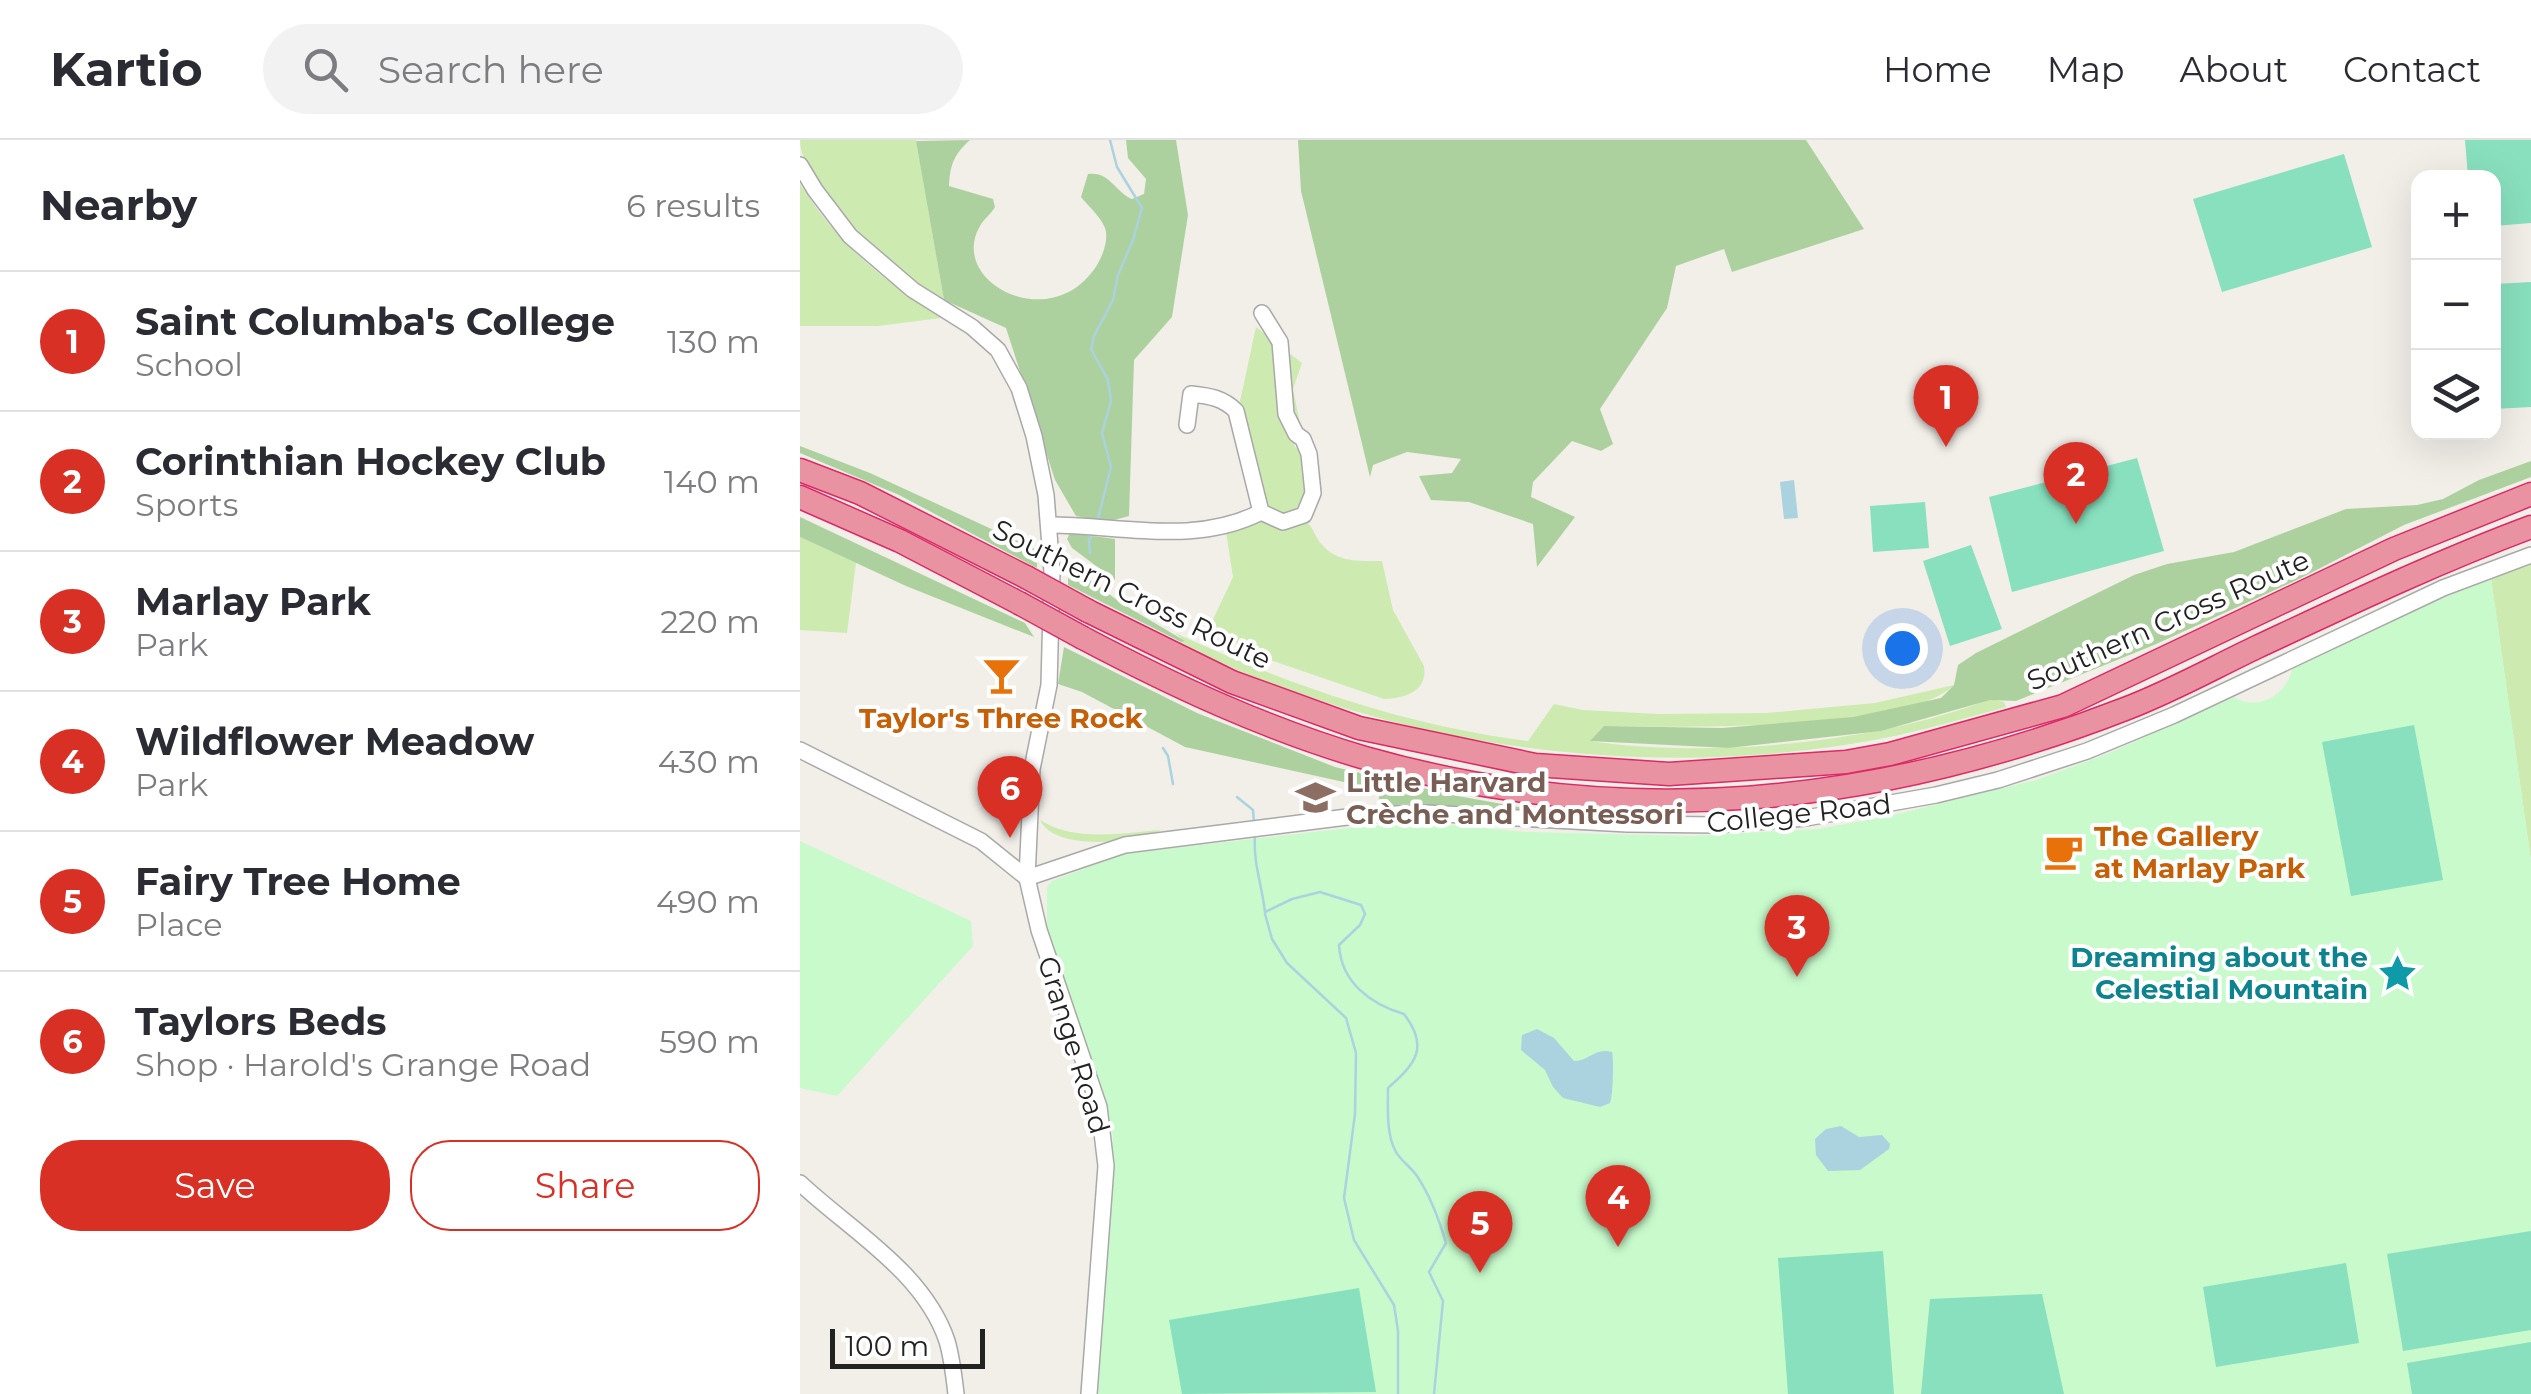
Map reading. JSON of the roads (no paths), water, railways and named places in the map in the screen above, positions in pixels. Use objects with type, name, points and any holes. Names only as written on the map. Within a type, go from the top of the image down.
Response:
[{"type":"highway","name":"Southern Cross Route","points":[[800,470],[860,493],[1232,682],[1359,728],[1535,765],[1668,774],[1846,762],[1890,754],[2064,706],[2394,548],[2531,494]]},
{"type":"highway","name":"Southern Cross Route","points":[[800,497],[900,542],[1083,638],[1240,714],[1364,758],[1505,788],[1592,798],[1667,801],[1756,798],[1909,777],[2041,740],[2129,708],[2374,592],[2531,527]]},
{"type":"street","name":"Grange Road","points":[[800,165],[850,236],[913,290],[972,327],[998,350],[1019,388],[1034,436],[1050,525],[1049,685],[1032,769],[1026,878],[1039,930],[1092,1082],[1105,1139],[1089,1394]]},
{"type":"street","points":[[1262,313],[1280,342],[1284,405],[1296,434],[1304,439],[1313,481],[1310,506],[1304,516],[1284,522],[1262,512]]},
{"type":"street","points":[[1187,425],[1192,394],[1214,396],[1236,412],[1262,512]]},
{"type":"street","points":[[1050,525],[1168,532],[1237,524],[1262,512]]},
{"type":"street","name":"College Road","points":[[1026,878],[1125,845],[1363,816],[1426,813],[1716,825],[1822,816],[1936,796],[2088,752],[2443,588],[2531,555]]},
{"type":"street","points":[[800,750],[981,840],[1026,878]]},
{"type":"street","points":[[800,1184],[902,1272],[920,1293],[946,1340],[956,1394]]},
{"type":"water","points":[[1794,480],[1798,518],[1784,519],[1780,482]]},
{"type":"water","points":[[1537,1029],[1554,1038],[1574,1061],[1601,1051],[1612,1052],[1610,1103],[1600,1107],[1563,1098],[1545,1070],[1521,1050],[1522,1035]]},
{"type":"water","points":[[1841,1126],[1859,1137],[1882,1135],[1890,1144],[1889,1149],[1860,1170],[1828,1171],[1816,1155],[1815,1139],[1826,1129]]},
{"type":"waterway","points":[[1098,519],[1111,467],[1102,433],[1111,401],[1108,380],[1091,349],[1113,300],[1142,208],[1117,167],[1110,140]]},
{"type":"waterway","points":[[1090,553],[1089,540],[1094,532]]},
{"type":"waterway","points":[[1163,748],[1173,784]]},
{"type":"waterway","points":[[1237,797],[1253,810],[1254,823]]},
{"type":"waterway","points":[[1255,836],[1265,912],[1320,892],[1361,905],[1365,914],[1360,925],[1339,945],[1345,970],[1369,998],[1404,1014],[1416,1037],[1412,1063],[1388,1088],[1388,1121],[1396,1152],[1426,1192],[1446,1243],[1429,1272],[1443,1301],[1434,1394]]},
{"type":"waterway","points":[[1265,914],[1272,939],[1287,963],[1346,1018],[1356,1053],[1355,1114],[1344,1198],[1354,1240],[1394,1305],[1398,1394]]},
{"type":"place","name":"Saint Columba's College","points":[[1946,447]]},
{"type":"place","name":"Corinthian Hockey Club","points":[[2076,524]]},
{"type":"place","name":"Taylor's Three Rock","points":[[1001,675]]},
{"type":"place","name":"Little Harvard Crèche and Montessori","points":[[1316,798]]},
{"type":"place","name":"Taylors Beds","points":[[1010,838]]},
{"type":"place","name":"The Gallery at Marlay Park","points":[[2064,852]]},
{"type":"place","name":"Dreaming about the Celestial Mountain","points":[[2398,973]]},
{"type":"place","name":"Marlay Park","points":[[1797,977]]},
{"type":"place","name":"Wildflower Meadow","points":[[1618,1247]]},
{"type":"place","name":"Fairy Tree Home","points":[[1480,1273]]}]
